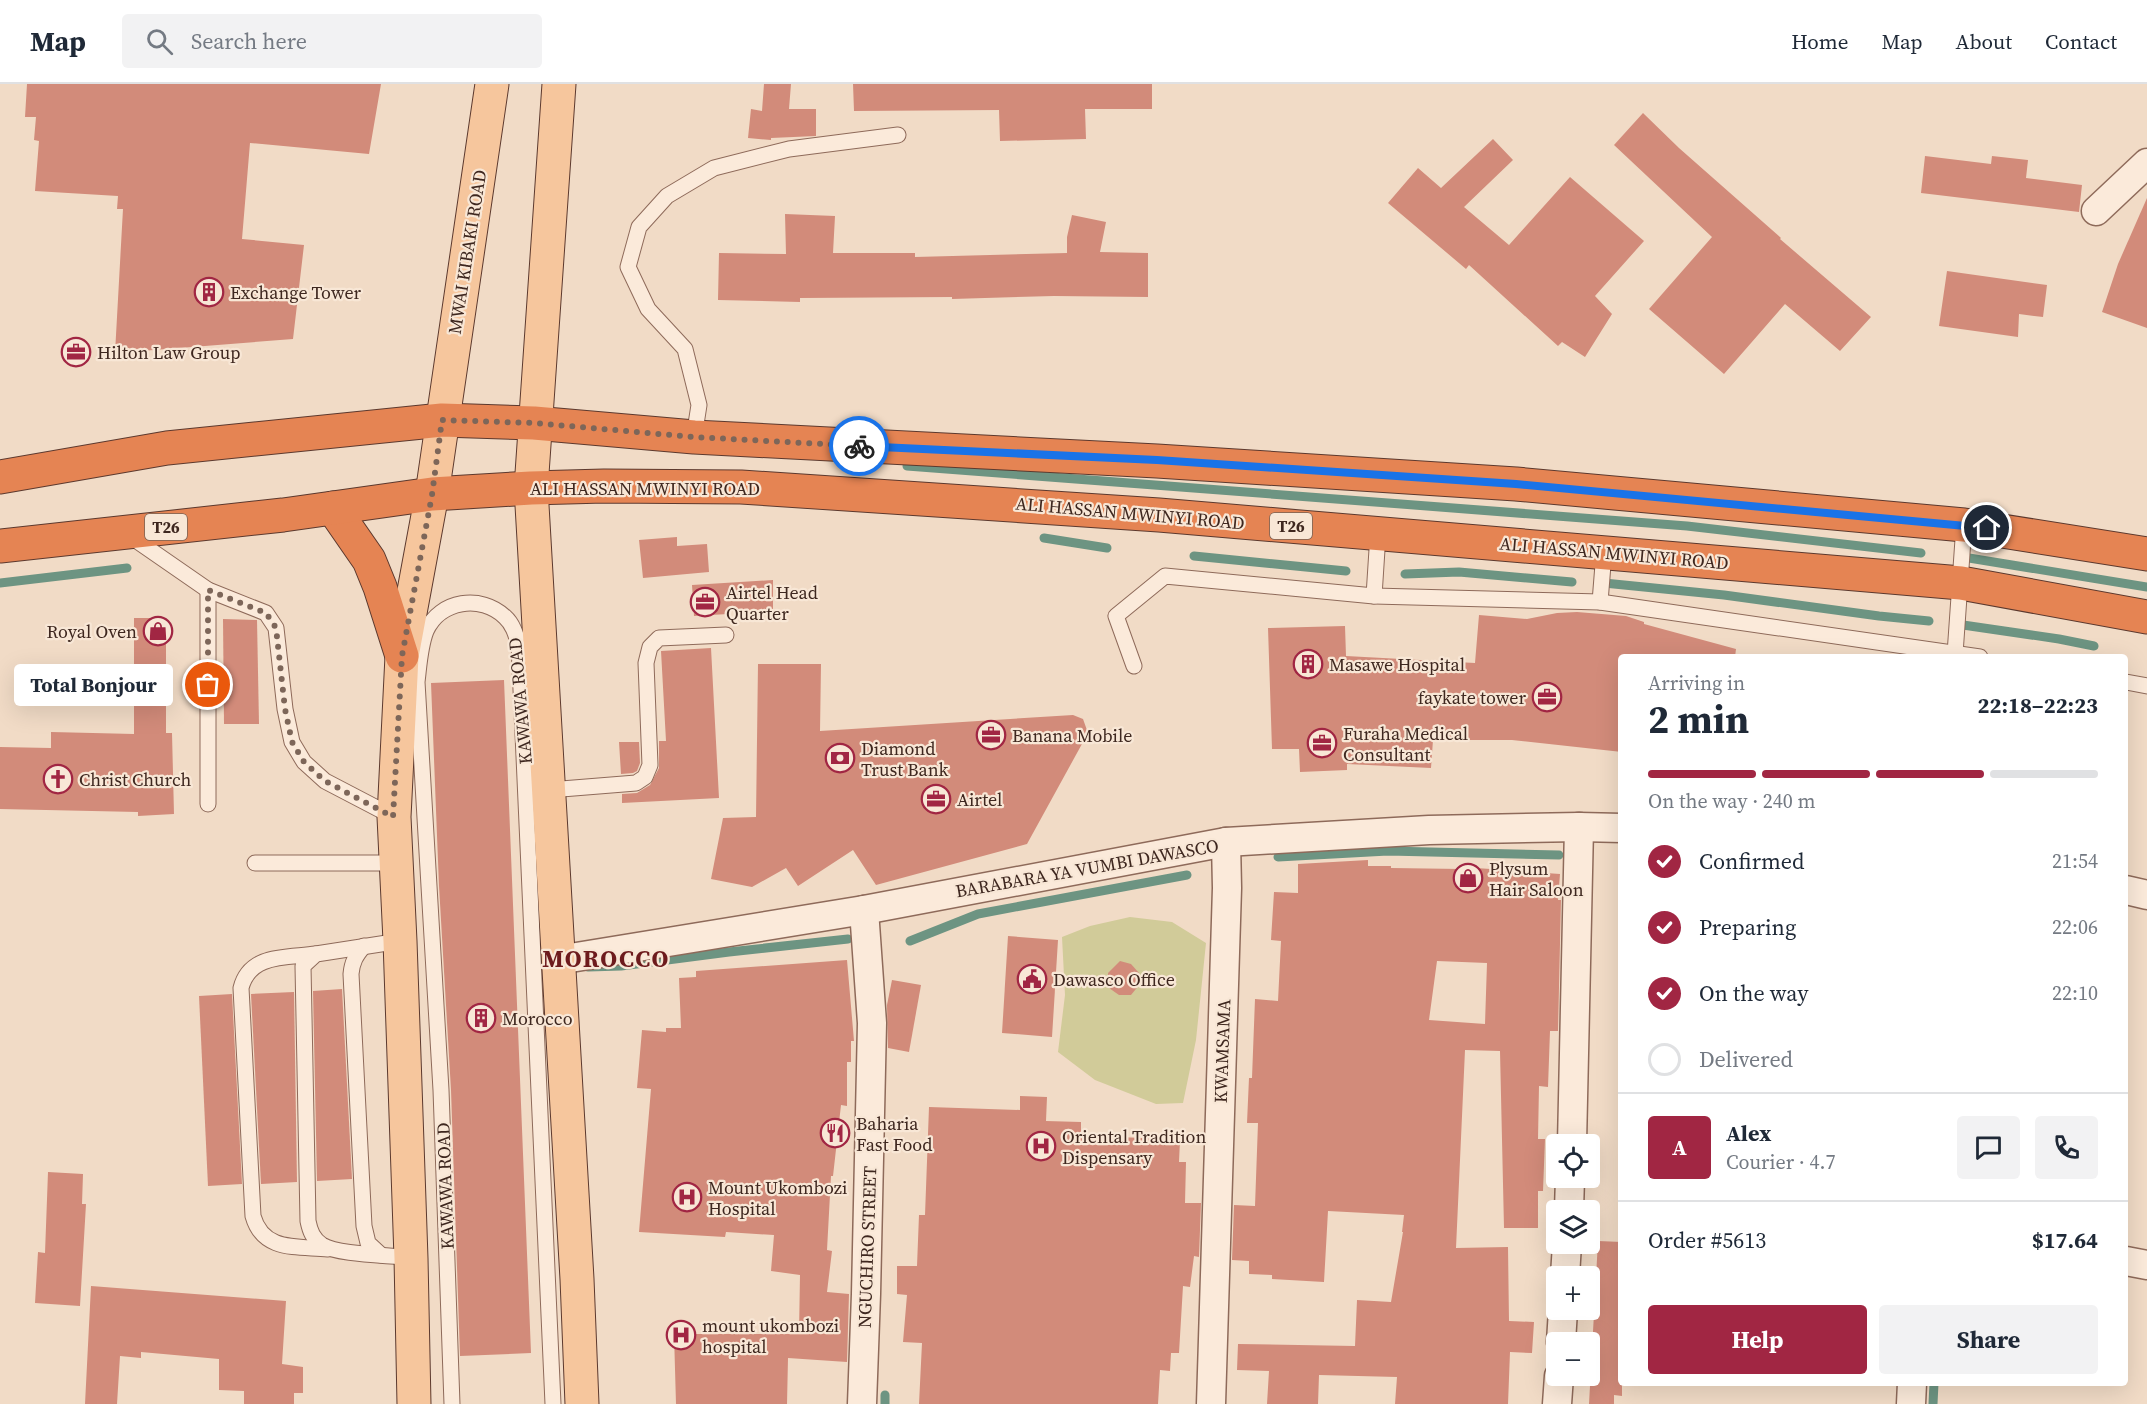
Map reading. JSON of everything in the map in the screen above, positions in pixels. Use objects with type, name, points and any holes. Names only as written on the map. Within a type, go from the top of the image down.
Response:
[{"type":"highway","points":[[0,477],[167,448],[442,420],[534,423],[694,437],[1157,460],[1504,483],[1965,525],[2147,554]]},
{"type":"highway","name":"ALI HASSAN MWINYI ROAD","points":[[432,495],[531,488],[604,486],[741,487],[975,501],[1961,583],[2147,617]]},
{"type":"highway","name":"T26","points":[[0,546],[432,495]]},
{"type":"highway","points":[[333,508],[369,560],[402,656]]},
{"type":"main road","name":"MWAI KIBAKI ROAD","points":[[442,420],[492,84]]},
{"type":"main road","points":[[534,423],[560,84]]},
{"type":"main road","name":"KAWAWA ROAD","points":[[414,1404],[396,1256],[400,941],[393,817],[402,656],[432,495],[442,420]]},
{"type":"main road","name":"KAWAWA ROAD","points":[[534,423],[531,488],[577,1279],[582,1404]]},
{"type":"street","points":[[2096,211],[2147,163]]},
{"type":"street","points":[[1572,1134],[1579,827]]},
{"type":"street","name":"BARABARA YA VUMBI DAWASCO","points":[[558,960],[864,910],[1226,842],[1418,830],[1618,828]]},
{"type":"street","name":"KWAMSAMA","points":[[1211,1404],[1226,911],[1226,842]]},
{"type":"street","points":[[2128,890],[2147,895]]},
{"type":"street","name":"NGUCHIRO STREET","points":[[862,1404],[872,1023],[864,910]]},
{"type":"street","points":[[2128,1261],[2147,1265]]},
{"type":"street","points":[[1557,1404],[1558,1386]]},
{"type":"street","points":[[1911,1404],[1912,1386]]},
{"type":"lane","points":[[694,437],[699,405],[685,349],[648,309],[628,267],[639,227],[667,196],[714,168],[789,148],[898,135]]},
{"type":"lane","points":[[1134,666],[1116,616],[1165,576],[1374,596],[1600,602],[1955,654],[1965,525]]},
{"type":"lane","points":[[123,531],[208,590],[266,613],[276,628],[285,709],[292,742],[304,762],[325,781],[393,817]]},
{"type":"lane","points":[[1374,596],[1378,534]]},
{"type":"lane","points":[[1600,602],[1604,552]]},
{"type":"lane","points":[[208,590],[208,804]]},
{"type":"lane","name":"KAWAWA ROAD","points":[[452,1404],[441,1090],[417,682],[426,631],[435,618],[448,608],[462,603],[478,603],[493,608],[506,618],[515,630],[519,645],[553,1404]]},
{"type":"lane","points":[[549,790],[636,783],[645,777],[650,765],[646,663],[650,647],[659,638],[726,634]]},
{"type":"lane","points":[[2128,682],[2147,686]]},
{"type":"lane","points":[[255,863],[396,863]]},
{"type":"lane","points":[[396,1256],[273,1244],[256,1228],[253,1216],[241,988],[249,969],[267,960],[400,941]]},
{"type":"lane","points":[[364,946],[356,954],[351,974],[364,1227],[368,1243],[396,1256]]},
{"type":"lane","points":[[316,954],[303,966],[302,977],[308,1221],[310,1233],[315,1240],[331,1249]]},
{"type":"shaded area","points":[[1130,917],[1172,922],[1206,943],[1196,1040],[1183,1103],[1156,1104],[1095,1080],[1058,1052],[1065,995],[1062,937],[1090,926]]},
{"type":"building","points":[[27,84],[381,84],[369,154],[250,143],[242,239],[304,245],[293,339],[115,353],[123,209],[117,209],[118,196],[35,191],[39,141],[34,140],[36,117],[25,117]]},
{"type":"building","points":[[764,84],[791,84],[789,109],[816,109],[816,136],[771,138],[771,140],[748,138],[751,109],[762,111]]},
{"type":"building","points":[[853,84],[1152,84],[1152,109],[1085,109],[1086,139],[1000,141],[999,110],[854,111]]},
{"type":"building","points":[[1643,113],[1780,239],[1871,317],[1840,351],[1785,304],[1724,374],[1649,309],[1712,237],[1614,145]]},
{"type":"building","points":[[1493,139],[1513,160],[1464,207],[1509,245],[1570,177],[1644,241],[1595,296],[1612,314],[1585,357],[1562,342],[1558,346],[1469,265],[1466,269],[1388,203],[1418,168],[1441,188]]},
{"type":"building","points":[[1925,156],[1991,164],[1992,156],[2028,160],[2026,178],[2082,185],[2079,212],[1921,193]]},
{"type":"building","points":[[2147,198],[2147,328],[2102,312],[2118,264]]},
{"type":"building","points":[[785,214],[835,216],[833,253],[915,253],[915,257],[1067,253],[1067,237],[1072,215],[1106,222],[1100,252],[1148,253],[1148,297],[800,298],[800,302],[718,300],[719,253],[786,254]]},
{"type":"building","points":[[1947,271],[2047,285],[2043,317],[2019,314],[2018,337],[1939,326]]},
{"type":"building","points":[[677,537],[677,546],[707,544],[709,572],[643,578],[639,540]]},
{"type":"building","points":[[773,580],[773,612],[728,611],[728,614],[694,616],[692,585]]},
{"type":"building","points":[[1577,612],[1626,616],[1644,622],[1644,624],[1736,649],[1735,654],[1618,654],[1618,752],[1512,740],[1433,740],[1431,768],[1347,764],[1347,770],[1300,772],[1299,749],[1272,749],[1268,628],[1345,626],[1346,656],[1475,663],[1479,615],[1527,619]]},
{"type":"building","points":[[134,618],[166,618],[166,733],[172,733],[174,814],[138,816],[138,812],[0,809],[0,747],[51,748],[51,732],[134,734]]},
{"type":"building","points":[[223,619],[257,620],[259,724],[224,724]]},
{"type":"building","points":[[711,648],[719,798],[622,803],[622,794],[637,793],[650,785],[659,768],[659,741],[666,741],[661,651]]},
{"type":"building","name":"Airtel","points":[[758,664],[821,664],[820,731],[1073,715],[1083,719],[1088,733],[1027,844],[876,885],[853,850],[798,886],[786,868],[752,887],[711,879],[723,818],[756,817]]},
{"type":"building","name":"Morocco","points":[[504,680],[531,1353],[460,1356],[451,1090],[439,886],[431,683]]},
{"type":"building","points":[[619,742],[639,742],[640,763],[637,771],[621,774]]},
{"type":"building","points":[[1368,860],[1368,866],[1391,866],[1391,868],[1462,869],[1462,867],[1560,874],[1558,1031],[1550,1031],[1548,1087],[1539,1086],[1538,1139],[1545,1139],[1543,1191],[1538,1191],[1538,1228],[1504,1228],[1500,1051],[1465,1050],[1456,1248],[1508,1247],[1509,1321],[1534,1322],[1532,1353],[1510,1352],[1508,1404],[1395,1404],[1397,1377],[1319,1375],[1318,1404],[1267,1404],[1269,1371],[1237,1370],[1238,1344],[1355,1346],[1357,1300],[1391,1302],[1403,1232],[1404,1215],[1328,1211],[1324,1282],[1272,1279],[1272,1275],[1249,1274],[1249,1261],[1232,1260],[1234,1205],[1255,1206],[1258,1123],[1247,1123],[1249,1078],[1252,1078],[1255,999],[1278,1001],[1281,941],[1271,940],[1274,892],[1298,893],[1298,864]],"holes":[[[1437,961],[1487,963],[1485,1024],[1429,1020]]]},
{"type":"building","points":[[1008,936],[1058,940],[1052,1037],[1002,1033]]},
{"type":"building","points":[[847,960],[854,1041],[851,1041],[851,1062],[847,1062],[847,1106],[841,1105],[833,1176],[831,1176],[827,1250],[832,1251],[827,1292],[849,1294],[847,1362],[788,1358],[787,1404],[676,1404],[674,1334],[799,1334],[800,1275],[771,1271],[774,1235],[726,1232],[725,1237],[639,1232],[651,1089],[637,1088],[642,1030],[666,1032],[666,1028],[681,1028],[679,978],[696,977],[696,971]]},
{"type":"building","points":[[1120,961],[1131,964],[1139,973],[1140,984],[1131,995],[1119,995],[1109,988],[1108,973]]},
{"type":"building","points":[[892,980],[921,985],[909,1052],[888,1048],[887,1005]]},
{"type":"building","points":[[342,989],[352,1179],[317,1181],[313,991]]},
{"type":"building","points":[[294,992],[297,1182],[261,1184],[251,994]]},
{"type":"building","points":[[232,994],[242,1184],[208,1186],[199,996]]},
{"type":"building","points":[[1020,1096],[1047,1097],[1046,1121],[1081,1122],[1081,1135],[1180,1140],[1179,1162],[1186,1162],[1185,1203],[1201,1203],[1199,1257],[1194,1256],[1190,1287],[1183,1286],[1179,1353],[1171,1353],[1170,1371],[1160,1370],[1158,1404],[919,1404],[922,1343],[903,1342],[907,1295],[897,1294],[897,1266],[917,1266],[919,1215],[925,1215],[929,1107],[1020,1110]]},
{"type":"building","points":[[48,1172],[83,1174],[82,1204],[86,1204],[80,1306],[35,1303],[38,1252],[45,1253]]},
{"type":"building","points":[[1600,1241],[1618,1242],[1618,1386],[1622,1386],[1622,1396],[1614,1395],[1614,1404],[1589,1404],[1590,1386],[1600,1386],[1600,1332],[1593,1332],[1594,1320],[1600,1320],[1600,1266],[1597,1266]]},
{"type":"building","points":[[91,1286],[286,1301],[282,1364],[303,1367],[303,1393],[294,1393],[294,1404],[244,1404],[244,1391],[219,1390],[219,1359],[141,1352],[141,1358],[120,1356],[117,1404],[85,1404]]},
{"type":"waterway","points":[[907,466],[1687,526],[1921,553]]},
{"type":"waterway","points":[[1044,538],[1107,548]]},
{"type":"waterway","points":[[1194,556],[1346,571]]},
{"type":"waterway","points":[[1969,558],[2147,587]]},
{"type":"waterway","points":[[0,583],[127,568]]},
{"type":"waterway","points":[[1405,574],[1459,572],[1572,582]]},
{"type":"waterway","points":[[1604,583],[1724,595],[1929,621]]},
{"type":"waterway","points":[[1963,625],[2094,646]]},
{"type":"waterway","points":[[1278,857],[1388,851],[1559,855]]},
{"type":"waterway","points":[[910,941],[978,914],[1187,875]]},
{"type":"waterway","points":[[588,967],[621,966],[848,939]]},
{"type":"waterway","points":[[1933,1404],[1934,1386]]},
{"type":"waterway","points":[[885,1395],[885,1404]]},
{"type":"way so far","points":[[208,685],[208,590],[266,613],[276,628],[285,709],[292,742],[304,762],[325,781],[346,794],[393,817],[402,656],[432,495],[442,420],[534,423],[694,437],[859,446]]},
{"type":"place","name":"Exchange Tower","points":[[209,292]]},
{"type":"place","name":"Hilton Law Group","points":[[76,352]]},
{"type":"place","name":"Airtel Head Quarter","points":[[705,602]]},
{"type":"place","name":"Royal Oven","points":[[158,631]]},
{"type":"place","name":"Masawe Hospital","points":[[1308,664]]},
{"type":"place","name":"Total Bonjour","points":[[208,685]]},
{"type":"place","name":"faykate tower","points":[[1547,697]]},
{"type":"place","name":"Banana Mobile","points":[[991,735]]},
{"type":"place","name":"Furaha Medical Consultant","points":[[1322,743]]},
{"type":"place","name":"Diamond Trust Bank","points":[[840,758]]},
{"type":"place","name":"Christ Church","points":[[58,779]]},
{"type":"place","name":"Airtel","points":[[936,799]]},
{"type":"place","name":"Plysum Hair Saloon","points":[[1468,878]]},
{"type":"place","name":"Dawasco Office","points":[[1032,979]]},
{"type":"place","name":"Morocco","points":[[481,1018]]},
{"type":"place","name":"Baharia Fast Food","points":[[835,1133]]},
{"type":"place","name":"Oriental Tradition Dispensary","points":[[1041,1146]]},
{"type":"place","name":"Mount Ukombozi Hospital","points":[[687,1197]]},
{"type":"place","name":"mount ukombozi hospital","points":[[681,1335]]},
{"type":"district","name":"MOROCCO","points":[[606,958]]},
{"type":"route","points":[[859,446],[1157,460],[1516,484],[1987,528]]}]
